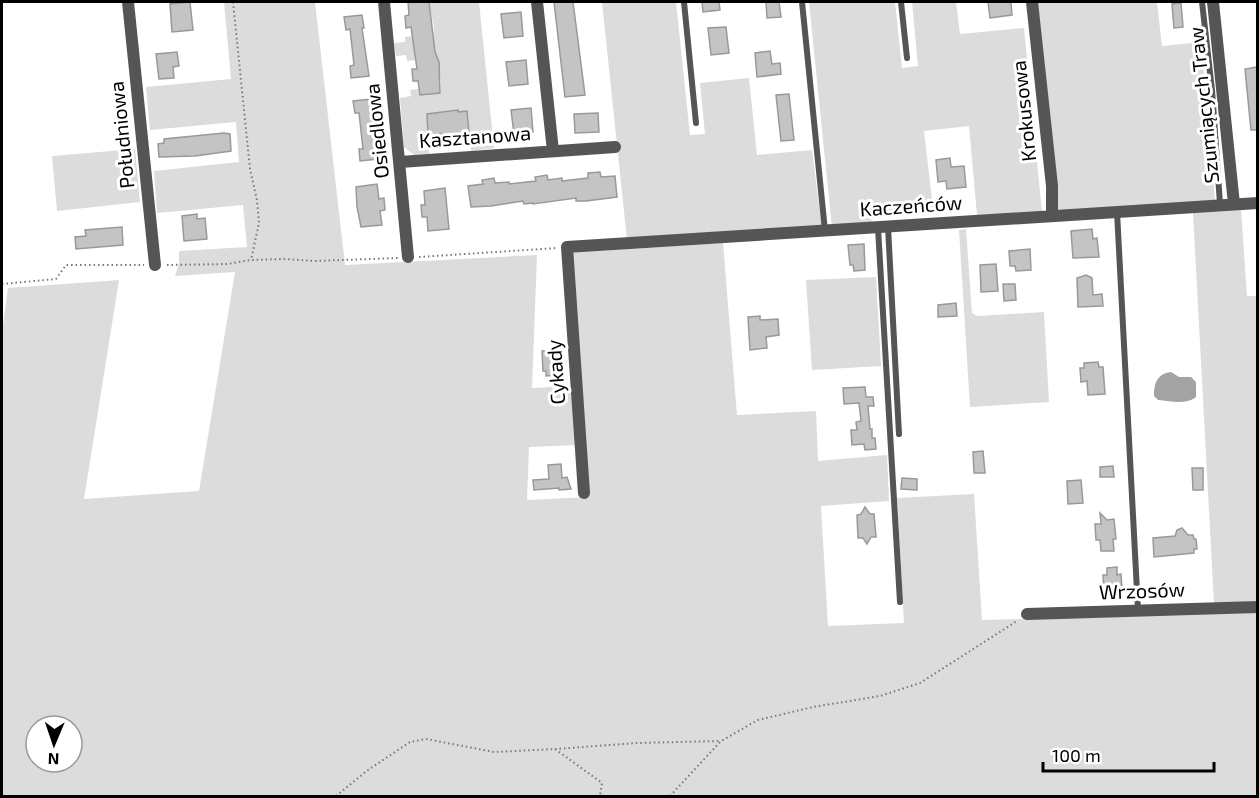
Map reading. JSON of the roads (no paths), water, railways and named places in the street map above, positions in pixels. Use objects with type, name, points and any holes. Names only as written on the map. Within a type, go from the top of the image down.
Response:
[{"type":"street","name":"Południowa","points":[[128,2],[155,266]]},
{"type":"street","name":"Osiedlowa","points":[[384,2],[408,257]]},
{"type":"street","name":"Kasztanowa","points":[[537,2],[553,151]]},
{"type":"street","name":"Krokusowa","points":[[1032,2],[1052,186],[1052,216]]},
{"type":"street","name":"Szumiących Traw","points":[[1214,2],[1234,204]]},
{"type":"street","name":"Kasztanowa","points":[[400,162],[615,147]]},
{"type":"street","name":"Kaczeńców","points":[[567,247],[1257,203]]},
{"type":"street","name":"Cykady","points":[[567,247],[584,494]]},
{"type":"street","name":"Wrzosów","points":[[1027,614],[1257,607]]},
{"type":"lane","points":[[684,2],[696,123]]},
{"type":"lane","points":[[802,2],[825,232]]},
{"type":"lane","points":[[901,2],[907,58]]},
{"type":"lane","points":[[1202,2],[1212,90],[1220,204]]},
{"type":"lane","points":[[1117,212],[1138,610]]},
{"type":"lane","points":[[883,227],[899,434]]},
{"type":"lane","points":[[883,227],[900,602]]}]
